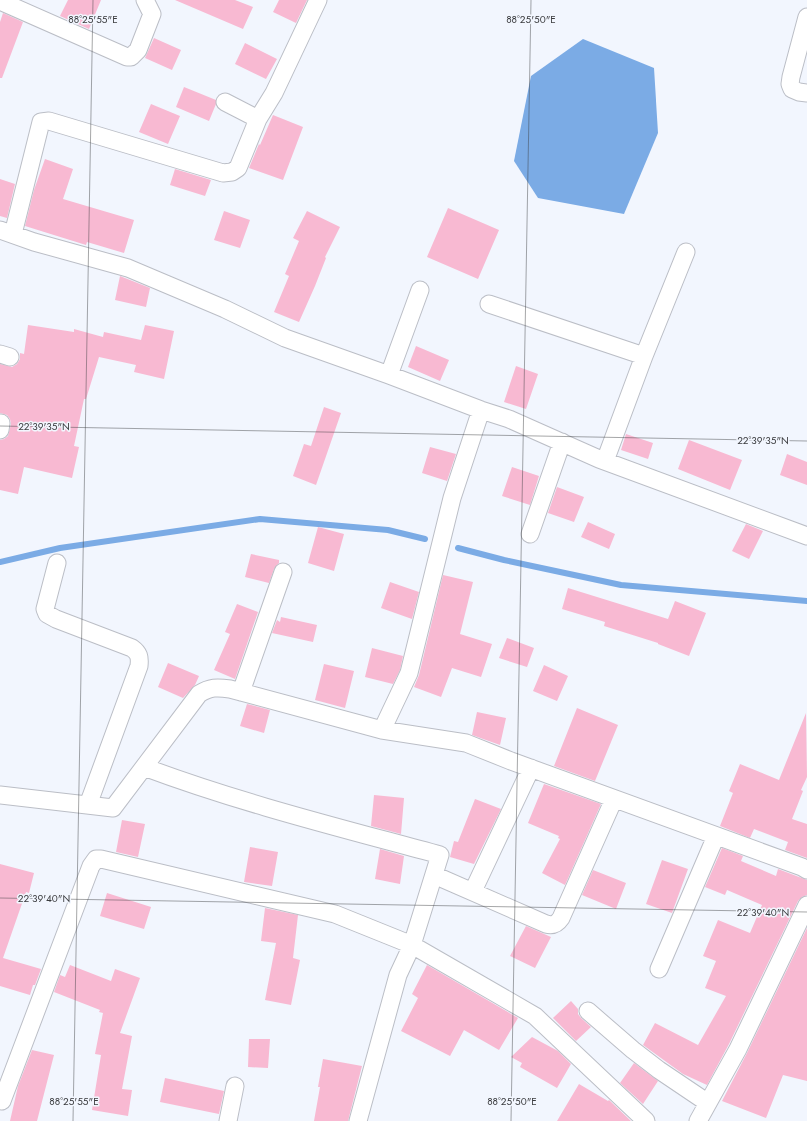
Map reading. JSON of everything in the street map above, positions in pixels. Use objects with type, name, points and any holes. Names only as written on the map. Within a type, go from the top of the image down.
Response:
[{"type":"street","points":[[0,1],[127,57],[131,57],[138,50],[152,14],[145,0]]},
{"type":"street","points":[[318,0],[274,93],[258,119],[238,168],[232,172],[224,173],[49,122],[41,122],[6,232],[34,242],[128,268],[225,309],[285,338],[509,419],[605,461],[807,536]]},
{"type":"street","points":[[807,17],[790,84],[792,88],[799,92],[807,93]]},
{"type":"street","points":[[225,102],[258,119]]},
{"type":"street","points":[[605,461],[644,356],[686,252]]},
{"type":"street","points":[[389,375],[420,290]]},
{"type":"street","points":[[489,304],[644,356]]},
{"type":"street","points":[[382,730],[409,673],[452,498],[481,410]]},
{"type":"street","points":[[0,423],[0,430]]},
{"type":"street","points":[[530,534],[562,442]]},
{"type":"street","points":[[57,563],[45,612],[56,619],[132,648],[138,654],[139,658],[139,666],[88,805]]},
{"type":"street","points":[[241,692],[283,572]]},
{"type":"street","points":[[0,795],[113,808],[199,694],[207,689],[219,687],[382,730],[466,743],[807,870]]},
{"type":"street","points":[[144,767],[186,783],[329,825],[440,855],[412,945],[398,975],[358,1121]]},
{"type":"street","points":[[473,891],[531,768]]},
{"type":"street","points":[[434,875],[546,924],[551,925],[557,923],[561,918],[614,799]]},
{"type":"street","points":[[659,969],[716,836]]},
{"type":"street","points":[[0,1100],[2,1100],[91,866],[96,859],[101,859],[335,914],[412,945],[535,1016],[646,1121]]},
{"type":"street","points":[[698,1121],[738,1048],[807,906]]},
{"type":"street","points":[[588,1011],[649,1062],[708,1103]]},
{"type":"street","points":[[228,1121],[235,1086]]},
{"type":"water","points":[[583,39],[654,68],[658,133],[624,214],[538,198],[514,161],[531,76]]},
{"type":"building","points":[[68,0],[101,0],[89,29],[60,16]]},
{"type":"building","points":[[175,0],[235,0],[253,7],[243,29]]},
{"type":"building","points":[[279,0],[307,0],[296,23],[273,12]]},
{"type":"building","points":[[3,13],[23,22],[2,78],[0,78],[0,22]]},
{"type":"building","points":[[154,38],[181,50],[172,70],[145,58]]},
{"type":"building","points":[[245,43],[277,59],[266,79],[235,64]]},
{"type":"building","points":[[184,87],[216,100],[216,104],[209,121],[176,107]]},
{"type":"building","points":[[151,104],[180,116],[168,144],[139,132]]},
{"type":"building","points":[[273,115],[303,127],[283,180],[249,168]]},
{"type":"building","points":[[45,159],[73,169],[63,199],[134,220],[124,253],[87,242],[86,245],[25,226],[34,190]]},
{"type":"building","points":[[175,169],[211,180],[205,196],[170,185]]},
{"type":"building","points":[[0,179],[15,184],[7,218],[0,216]]},
{"type":"building","points":[[448,208],[499,230],[478,279],[427,257]]},
{"type":"building","points":[[224,211],[250,220],[240,248],[214,240]]},
{"type":"building","points":[[307,211],[340,227],[325,257],[326,258],[315,286],[299,322],[274,312],[289,276],[285,274],[299,241],[293,238]]},
{"type":"building","points":[[120,276],[150,288],[146,307],[115,300]]},
{"type":"building","points":[[28,325],[74,332],[74,329],[103,337],[104,332],[141,340],[145,325],[174,331],[164,379],[134,372],[136,365],[99,357],[86,399],[84,399],[74,446],[79,447],[72,478],[24,467],[18,494],[0,490],[0,440],[8,436],[11,424],[7,415],[0,413],[0,364],[12,367],[17,364],[20,359],[20,353],[24,354]]},
{"type":"building","points":[[416,346],[449,360],[440,381],[408,367]]},
{"type":"building","points":[[516,366],[538,374],[526,409],[504,402]]},
{"type":"building","points":[[324,407],[341,413],[316,485],[293,476],[304,444],[311,446]]},
{"type":"building","points":[[626,434],[653,443],[648,459],[621,450]]},
{"type":"building","points":[[689,440],[742,460],[730,490],[678,469]]},
{"type":"building","points":[[430,447],[456,454],[447,481],[422,473]]},
{"type":"building","points":[[787,454],[807,462],[807,485],[780,475]]},
{"type":"building","points":[[512,467],[539,476],[530,505],[502,496]]},
{"type":"building","points":[[557,487],[584,497],[574,522],[548,513]]},
{"type":"building","points":[[588,522],[615,534],[609,549],[581,537]]},
{"type":"building","points":[[746,524],[763,531],[749,559],[732,551]]},
{"type":"building","points":[[318,527],[344,534],[334,571],[308,563]]},
{"type":"building","points":[[251,554],[279,560],[269,583],[245,577]]},
{"type":"building","points":[[443,575],[473,582],[460,634],[492,644],[481,677],[452,668],[441,697],[414,687],[419,675]]},
{"type":"building","points":[[390,582],[419,592],[412,619],[381,608]]},
{"type":"building","points":[[568,588],[668,619],[675,601],[706,613],[689,656],[658,643],[604,626],[605,622],[562,609]]},
{"type":"building","points":[[237,604],[258,612],[235,679],[214,670],[230,634],[225,632]]},
{"type":"building","points":[[281,617],[317,625],[313,642],[272,633],[277,620],[280,622]]},
{"type":"building","points":[[507,638],[534,648],[527,667],[499,658]]},
{"type":"building","points":[[372,648],[403,656],[400,670],[393,684],[365,677]]},
{"type":"building","points":[[168,663],[199,676],[195,685],[183,698],[158,687]]},
{"type":"building","points":[[324,664],[354,671],[345,708],[315,700]]},
{"type":"building","points":[[544,665],[568,676],[557,701],[533,691]]},
{"type":"building","points":[[247,704],[270,710],[264,733],[240,726]]},
{"type":"building","points":[[577,708],[618,725],[595,781],[554,766]]},
{"type":"building","points":[[477,712],[506,718],[500,745],[472,735]]},
{"type":"building","points":[[806,713],[807,777],[801,790],[803,791],[792,819],[807,824],[807,858],[785,850],[788,842],[754,829],[750,838],[720,826],[733,793],[729,791],[740,764],[779,780]]},
{"type":"building","points":[[544,784],[601,804],[565,885],[542,873],[560,839],[558,838],[559,836],[528,823]]},
{"type":"building","points":[[374,795],[404,798],[401,834],[371,826]]},
{"type":"building","points":[[475,799],[501,809],[474,864],[450,857],[454,841],[458,842]]},
{"type":"building","points":[[122,820],[145,824],[138,857],[116,852]]},
{"type":"building","points":[[250,847],[278,852],[272,886],[244,882]]},
{"type":"building","points":[[722,848],[743,856],[741,861],[776,876],[778,869],[807,880],[807,895],[798,901],[729,1044],[707,1085],[683,1074],[643,1045],[655,1023],[698,1045],[726,996],[705,988],[716,961],[703,956],[718,920],[750,933],[762,905],[727,890],[725,895],[705,887]]},
{"type":"building","points":[[380,849],[404,856],[400,884],[375,879]]},
{"type":"building","points":[[662,860],[688,869],[672,913],[646,904]]},
{"type":"building","points":[[0,864],[34,873],[29,893],[26,892],[3,958],[41,969],[30,995],[0,986]]},
{"type":"building","points":[[593,870],[626,883],[616,909],[582,895]]},
{"type":"building","points":[[107,893],[151,907],[144,929],[100,916]]},
{"type":"building","points":[[265,908],[298,915],[293,958],[300,960],[291,1005],[265,1000],[276,943],[261,941]]},
{"type":"building","points":[[526,926],[551,937],[535,968],[510,956]]},
{"type":"building","points":[[807,928],[807,1081],[783,1075],[766,1118],[722,1101],[747,1053]]},
{"type":"building","points":[[70,965],[111,981],[115,969],[140,978],[120,1033],[132,1036],[122,1089],[132,1090],[128,1116],[92,1110],[101,1055],[95,1054],[103,1013],[99,1012],[100,1010],[54,992],[60,975],[65,977]]},
{"type":"building","points":[[427,965],[518,1018],[499,1050],[464,1030],[450,1056],[401,1031],[418,998],[412,994]]},
{"type":"building","points":[[571,1001],[578,1009],[578,1014],[581,1018],[591,1027],[576,1041],[553,1018]]},
{"type":"building","points":[[532,1037],[558,1051],[571,1064],[557,1088],[520,1067],[522,1063],[511,1057]]},
{"type":"building","points":[[249,1039],[270,1039],[268,1068],[248,1067]]},
{"type":"building","points":[[32,1050],[54,1055],[37,1121],[10,1121],[18,1086]]},
{"type":"building","points":[[323,1059],[362,1066],[348,1121],[314,1121]]},
{"type":"building","points":[[634,1063],[658,1081],[643,1104],[620,1083]]},
{"type":"building","points":[[165,1078],[224,1091],[219,1114],[160,1102]]},
{"type":"building","points":[[579,1084],[608,1101],[609,1100],[631,1121],[557,1121]]},
{"type":"waterway","points":[[0,562],[60,548],[260,519],[388,530],[425,539]]},
{"type":"waterway","points":[[458,548],[504,560],[621,585],[807,601]]}]
